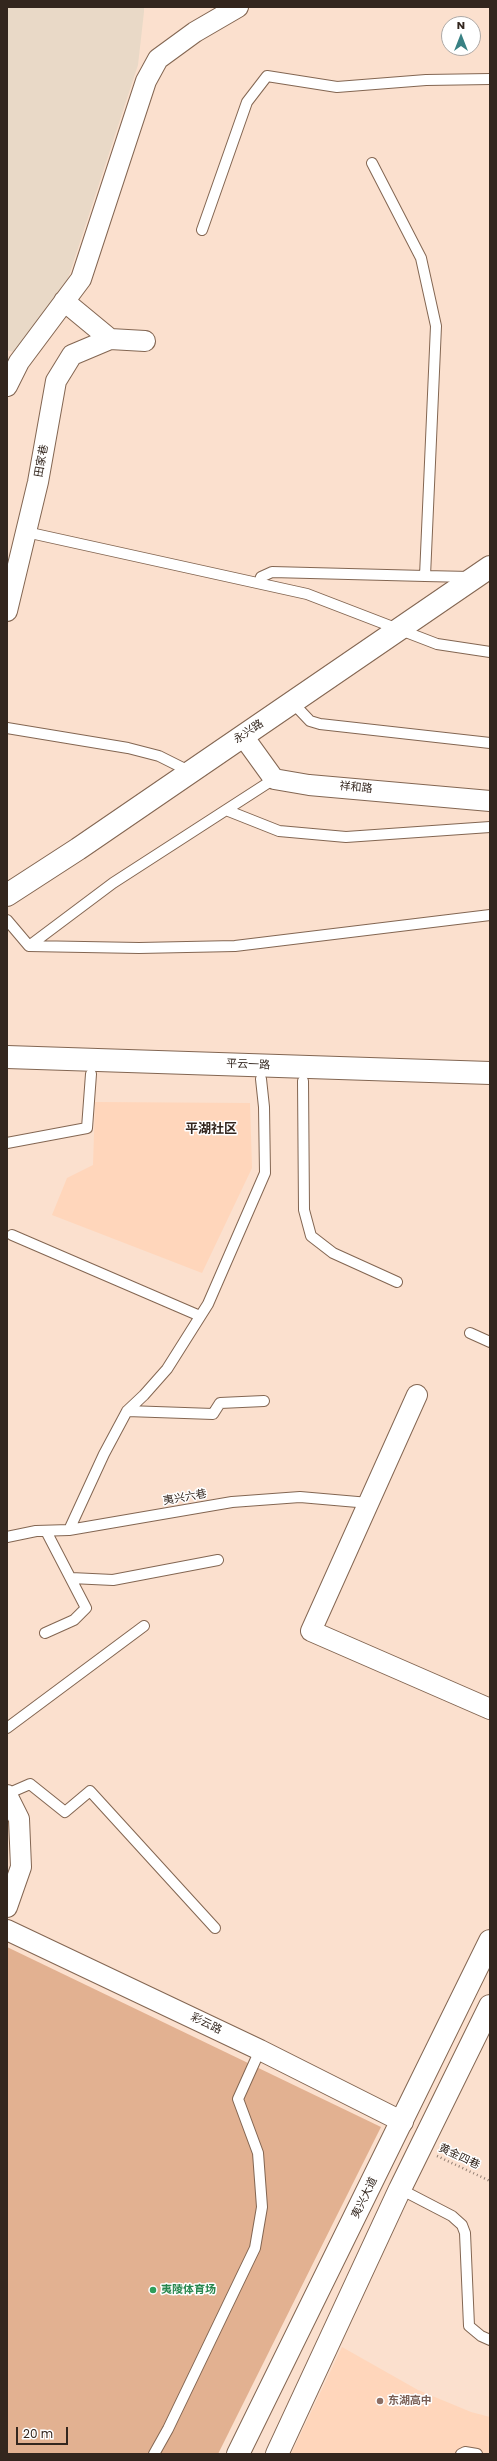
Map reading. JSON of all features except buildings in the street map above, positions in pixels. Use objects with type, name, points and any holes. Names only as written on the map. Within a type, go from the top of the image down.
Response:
[{"type":"main road","name":"永兴路","points":[[7,895],[191,772],[399,629],[485,574]]},
{"type":"main road","name":"平云一路","points":[[7,1057],[490,1073]]},
{"type":"main road","name":"平云一路","points":[[7,1072],[490,1086]]},
{"type":"main road","name":"夷兴大道","points":[[238,2454],[403,2122],[490,1941]]},
{"type":"main road","points":[[277,2454],[400,2189],[490,2006]]},
{"type":"street","points":[[7,386],[19,362],[81,279],[146,81],[158,59],[195,32],[238,7]]},
{"type":"street","points":[[64,301],[110,339]]},
{"type":"street","name":"田家巷","points":[[7,611],[38,482],[56,381],[72,355],[110,339],[146,341]]},
{"type":"street","points":[[243,736],[274,779]]},
{"type":"street","name":"祥和路","points":[[274,779],[309,785],[490,801]]},
{"type":"street","points":[[417,1395],[311,1631],[490,1709]]},
{"type":"street","points":[[7,1795],[19,1819],[21,1867],[7,1907]]},
{"type":"street","name":"彩云路","points":[[7,1930],[260,2050],[403,2122]]},
{"type":"lane","points":[[202,230],[247,102],[267,76],[337,87],[426,80],[490,80]]},
{"type":"lane","points":[[372,162],[421,258],[436,326],[425,576]]},
{"type":"lane","points":[[26,532],[307,594],[437,644],[490,652]]},
{"type":"lane","points":[[259,583],[261,577],[272,572],[425,576],[485,574]]},
{"type":"lane","points":[[292,702],[310,721],[320,724],[490,743]]},
{"type":"lane","points":[[7,728],[128,748],[159,756],[191,772]]},
{"type":"lane","points":[[29,946],[113,883],[274,779]]},
{"type":"lane","points":[[226,810],[278,831],[346,837],[490,827]]},
{"type":"lane","points":[[7,920],[29,946],[85,948],[235,946],[490,915]]},
{"type":"lane","points":[[7,1143],[87,1128],[91,1074]]},
{"type":"lane","points":[[69,1530],[127,1411],[144,1395],[167,1369],[208,1304],[265,1172],[264,1107],[261,1079]]},
{"type":"lane","points":[[303,1081],[304,1210],[311,1236],[333,1253],[397,1282]]},
{"type":"lane","points":[[12,1235],[200,1316]]},
{"type":"lane","points":[[470,1333],[490,1342]]},
{"type":"lane","points":[[127,1411],[213,1414],[220,1403],[264,1401]]},
{"type":"lane","name":"夷兴六巷","points":[[7,1537],[46,1531],[69,1530],[232,1502],[300,1496],[369,1503]]},
{"type":"lane","points":[[45,1633],[74,1620],[86,1608],[46,1531]]},
{"type":"lane","points":[[71,1578],[113,1580],[218,1560]]},
{"type":"lane","points":[[7,1728],[144,1626]]},
{"type":"lane","points":[[7,1795],[30,1784],[65,1812],[90,1791],[215,1928]]},
{"type":"lane","points":[[154,2454],[168,2429],[255,2248],[262,2207],[258,2153],[238,2099],[260,2050]]},
{"type":"lane","points":[[400,2189],[452,2216],[462,2225],[465,2233],[470,2326],[481,2336],[490,2340]]},
{"type":"lane","points":[[461,2454],[465,2452],[477,2454]]},
{"type":"path","name":"黄金四巷","points":[[420,2148],[490,2181]]},
{"type":"shaded area","points":[[7,7],[144,7],[138,65],[66,285],[13,352],[7,350]]},
{"type":"shaded area","name":"平湖社区","points":[[95,1102],[250,1103],[252,1168],[202,1273],[52,1215],[67,1178],[93,1165]]},
{"type":"shaded area","name":"夷陵体育场","points":[[7,1947],[381,2127],[218,2454],[7,2454]]},
{"type":"shaded area","name":"东湖高中","points":[[342,2347],[418,2390],[471,2412],[490,2417],[490,2454],[291,2454]]},
{"type":"place","name":"夷陵体育场","points":[[153,2290]]},
{"type":"place","name":"东湖高中","points":[[380,2401]]},
{"type":"district","name":"平湖社区","points":[[211,1130]]}]
